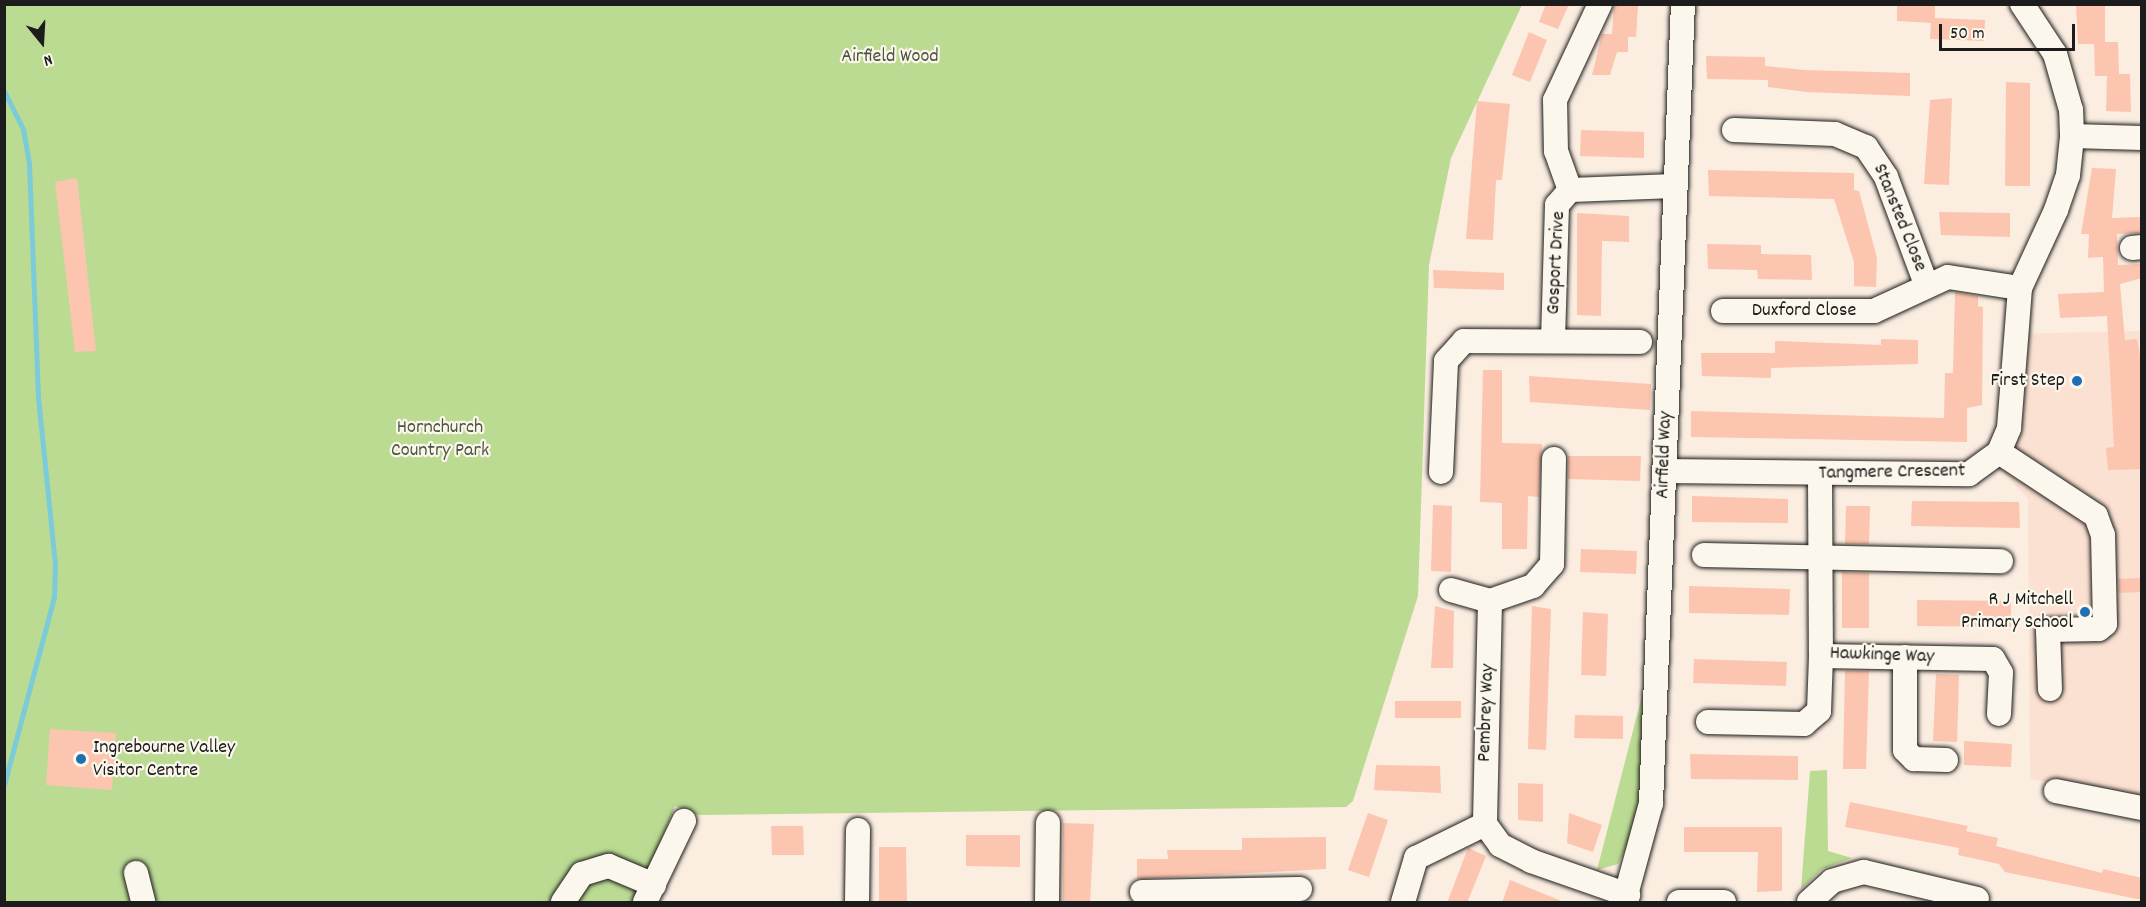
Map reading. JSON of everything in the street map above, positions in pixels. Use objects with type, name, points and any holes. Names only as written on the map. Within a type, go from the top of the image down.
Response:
[{"type":"street","points":[[1600,4],[1555,100],[1556,151],[1570,190],[1675,186]]},
{"type":"street","name":"Airfield Way","points":[[1626,899],[1651,803],[1683,4]]},
{"type":"street","points":[[2022,4],[2055,54],[2071,110],[2072,136],[2068,175],[2056,210],[2020,288],[2009,429],[1999,452],[2096,516],[2103,535],[2105,624],[2087,630],[2048,630],[2050,688]]},
{"type":"street","name":"Stansted Close","points":[[1734,130],[1835,134],[1866,147],[1886,177],[1926,284]]},
{"type":"street","points":[[2072,136],[2142,138]]},
{"type":"street","name":"Gosport Drive","points":[[1553,340],[1557,205],[1570,190]]},
{"type":"street","name":"Duxford Close","points":[[1723,311],[1874,311],[1926,284],[1948,277],[2020,288]]},
{"type":"street","name":"Gosport Drive","points":[[1441,472],[1446,360],[1464,341],[1640,342]]},
{"type":"street","name":"Tangmere Crescent","points":[[1664,471],[1820,475],[1969,474],[1999,452]]},
{"type":"street","points":[[1451,590],[1490,601],[1533,586],[1551,564],[1554,459]]},
{"type":"street","name":"Hawkinge Way","points":[[1820,475],[1821,656],[1993,659],[2001,673],[1999,714]]},
{"type":"street","points":[[1704,555],[1821,560],[1902,551],[2001,561]]},
{"type":"street","name":"Pembrey Way","points":[[1485,824],[1490,601]]},
{"type":"street","points":[[1707,722],[1804,724],[1820,711],[1821,656]]},
{"type":"street","points":[[1905,657],[1905,750],[1914,759],[1946,760]]},
{"type":"street","points":[[2056,791],[2142,808]]},
{"type":"street","points":[[563,903],[582,873],[609,866],[649,894],[684,821]]},
{"type":"street","points":[[1047,903],[1048,822]]},
{"type":"street","points":[[1403,903],[1416,858],[1485,824],[1500,845],[1522,857],[1626,899]]},
{"type":"street","points":[[857,903],[858,830]]},
{"type":"street","points":[[1809,903],[1832,881],[1864,872],[1977,899]]},
{"type":"street","points":[[136,873],[143,903]]},
{"type":"street","points":[[1142,892],[1222,896],[1300,889]]},
{"type":"street","points":[[1679,903],[1724,903]]},
{"type":"shaded area","name":"R J Mitchell Primary School","points":[[2141,331],[2141,798],[2030,779],[2028,499],[1992,460],[2013,334]]},
{"type":"green space","name":"Hornchurch Country Park","points":[[5,5],[1522,5],[1451,158],[1429,265],[1418,596],[1353,801],[1346,807],[698,815],[675,806],[636,902],[5,902]]},
{"type":"green space","points":[[1650,518],[1639,810],[1632,847],[1627,846],[1618,864],[1597,870],[1643,692]]},
{"type":"green space","points":[[1827,770],[1828,851],[1852,858],[1822,869],[1801,889],[1810,771]]},
{"type":"building","points":[[1546,4],[1569,4],[1558,29],[1539,22]]},
{"type":"building","points":[[1614,4],[1638,5],[1636,37],[1628,37],[1628,52],[1617,52],[1610,75],[1592,75],[1602,34],[1612,34]]},
{"type":"building","points":[[1897,4],[1935,4],[1935,18],[1985,20],[1984,41],[1930,39],[1931,23],[1897,21]]},
{"type":"building","points":[[2076,4],[2105,4],[2105,42],[2118,42],[2119,74],[2130,74],[2131,112],[2106,111],[2107,76],[2095,76],[2094,44],[2078,44]]},
{"type":"building","points":[[1529,32],[1547,40],[1530,82],[1512,75]]},
{"type":"building","points":[[1706,56],[1765,57],[1765,66],[1804,70],[1910,73],[1910,96],[1806,92],[1768,87],[1768,80],[1707,79]]},
{"type":"building","points":[[2006,82],[2030,83],[2030,186],[2005,186]]},
{"type":"building","points":[[1952,98],[1949,185],[1924,184],[1930,100]]},
{"type":"building","points":[[1477,101],[1510,104],[1502,180],[1496,180],[1493,240],[1466,239]]},
{"type":"building","points":[[1581,130],[1644,132],[1644,158],[1580,156]]},
{"type":"building","points":[[2092,168],[2116,169],[2112,218],[2140,217],[2140,233],[2117,234],[2118,265],[2141,264],[2142,278],[2120,284],[2125,340],[2137,339],[2142,367],[2142,469],[2108,470],[2106,448],[2114,447],[2107,316],[2060,318],[2058,294],[2104,292],[2103,257],[2088,258],[2089,234],[2081,234]]},
{"type":"building","points":[[1708,170],[1854,173],[1854,190],[1859,191],[1877,258],[1876,287],[1854,286],[1854,262],[1834,199],[1709,196]]},
{"type":"building","points":[[77,178],[96,351],[75,352],[55,182]]},
{"type":"building","points":[[1939,212],[2010,213],[2010,237],[1941,235]]},
{"type":"building","points":[[1577,213],[1629,216],[1629,242],[1602,241],[1601,316],[1577,315]]},
{"type":"building","points":[[1707,244],[1761,245],[1761,254],[1811,255],[1812,280],[1758,279],[1757,270],[1708,269]]},
{"type":"building","points":[[1433,270],[1504,273],[1504,290],[1434,288]]},
{"type":"building","points":[[1955,292],[1978,296],[1978,306],[1983,307],[1982,405],[1967,408],[1967,442],[1691,437],[1691,411],[1944,418],[1945,373],[1953,373]]},
{"type":"building","points":[[1881,339],[1918,340],[1918,364],[1771,368],[1771,378],[1702,376],[1701,353],[1775,353],[1775,341],[1881,345]]},
{"type":"building","points":[[1483,370],[1502,370],[1502,443],[1542,444],[1539,497],[1528,496],[1527,549],[1502,549],[1502,503],[1480,502]]},
{"type":"building","points":[[1529,376],[1651,384],[1650,410],[1530,402]]},
{"type":"building","points":[[1568,456],[1641,456],[1640,481],[1568,479]]},
{"type":"building","points":[[1692,496],[1788,499],[1788,523],[1692,522]]},
{"type":"building","points":[[1912,501],[2019,502],[2020,528],[1911,526]]},
{"type":"building","points":[[1433,505],[1452,506],[1451,572],[1431,571]]},
{"type":"building","points":[[1846,506],[1870,506],[1869,544],[1845,544]]},
{"type":"building","points":[[1581,549],[1637,551],[1636,574],[1580,572]]},
{"type":"building","points":[[1842,572],[1869,573],[1869,628],[1842,628]]},
{"type":"building","points":[[2142,578],[2142,592],[2119,593],[2118,579]]},
{"type":"building","points":[[1689,586],[1790,589],[1789,615],[1689,613]]},
{"type":"building","points":[[1917,600],[2011,601],[2011,627],[1917,626]]},
{"type":"building","points":[[1435,606],[1454,611],[1453,668],[1431,668]]},
{"type":"building","points":[[1532,606],[1551,609],[1546,750],[1528,749]]},
{"type":"building","points":[[1583,612],[1608,614],[1606,676],[1581,675]]},
{"type":"building","points":[[1694,659],[1787,662],[1786,686],[1693,683]]},
{"type":"building","points":[[1845,671],[1869,671],[1866,769],[1843,769]]},
{"type":"building","points":[[1936,674],[1959,675],[1957,742],[1933,741]]},
{"type":"building","points":[[1395,701],[1461,701],[1461,718],[1395,718]]},
{"type":"building","points":[[1575,715],[1623,716],[1623,739],[1574,738]]},
{"type":"building","name":"Ingrebourne Valley Visitor Centre","points":[[50,729],[116,733],[112,790],[46,785]]},
{"type":"building","points":[[1964,741],[2012,744],[2011,767],[1964,765]]},
{"type":"building","points":[[1690,754],[1798,756],[1798,780],[1691,779]]},
{"type":"building","points":[[1376,765],[1440,766],[1441,793],[1374,790]]},
{"type":"building","points":[[1518,783],[1543,784],[1543,822],[1518,820]]},
{"type":"building","points":[[1850,802],[1968,826],[1966,831],[1998,838],[1996,846],[2102,873],[2103,869],[2142,878],[2142,900],[2005,872],[1999,864],[1958,855],[1959,848],[1845,827]]},
{"type":"building","points":[[1368,813],[1388,820],[1369,877],[1348,870]]},
{"type":"building","points":[[1569,813],[1602,825],[1593,852],[1567,843]]},
{"type":"building","points":[[1063,823],[1094,824],[1090,903],[1063,903]]},
{"type":"building","points":[[771,826],[803,826],[804,855],[772,855]]},
{"type":"building","points":[[1684,827],[1782,827],[1782,891],[1757,892],[1758,852],[1684,852]]},
{"type":"building","points":[[966,835],[1020,835],[1020,867],[966,866]]},
{"type":"building","points":[[1326,837],[1326,869],[1137,879],[1137,859],[1168,859],[1167,850],[1242,850],[1242,838]]},
{"type":"building","points":[[879,847],[906,847],[907,903],[879,903]]},
{"type":"building","points":[[1468,848],[1486,856],[1467,903],[1447,903]]},
{"type":"building","points":[[1510,880],[1564,902],[1564,903],[1502,903]]},
{"type":"waterway","points":[[4,91],[23,129],[29,163],[38,397],[55,565],[54,597],[4,785]]},
{"type":"place","name":"First Step","points":[[2077,381]]},
{"type":"place","name":"R J Mitchell Primary School","points":[[2085,612]]},
{"type":"place","name":"Ingrebourne Valley Visitor Centre","points":[[81,759]]},
{"type":"park label","name":"Airfield Wood","points":[[890,57]]}]
